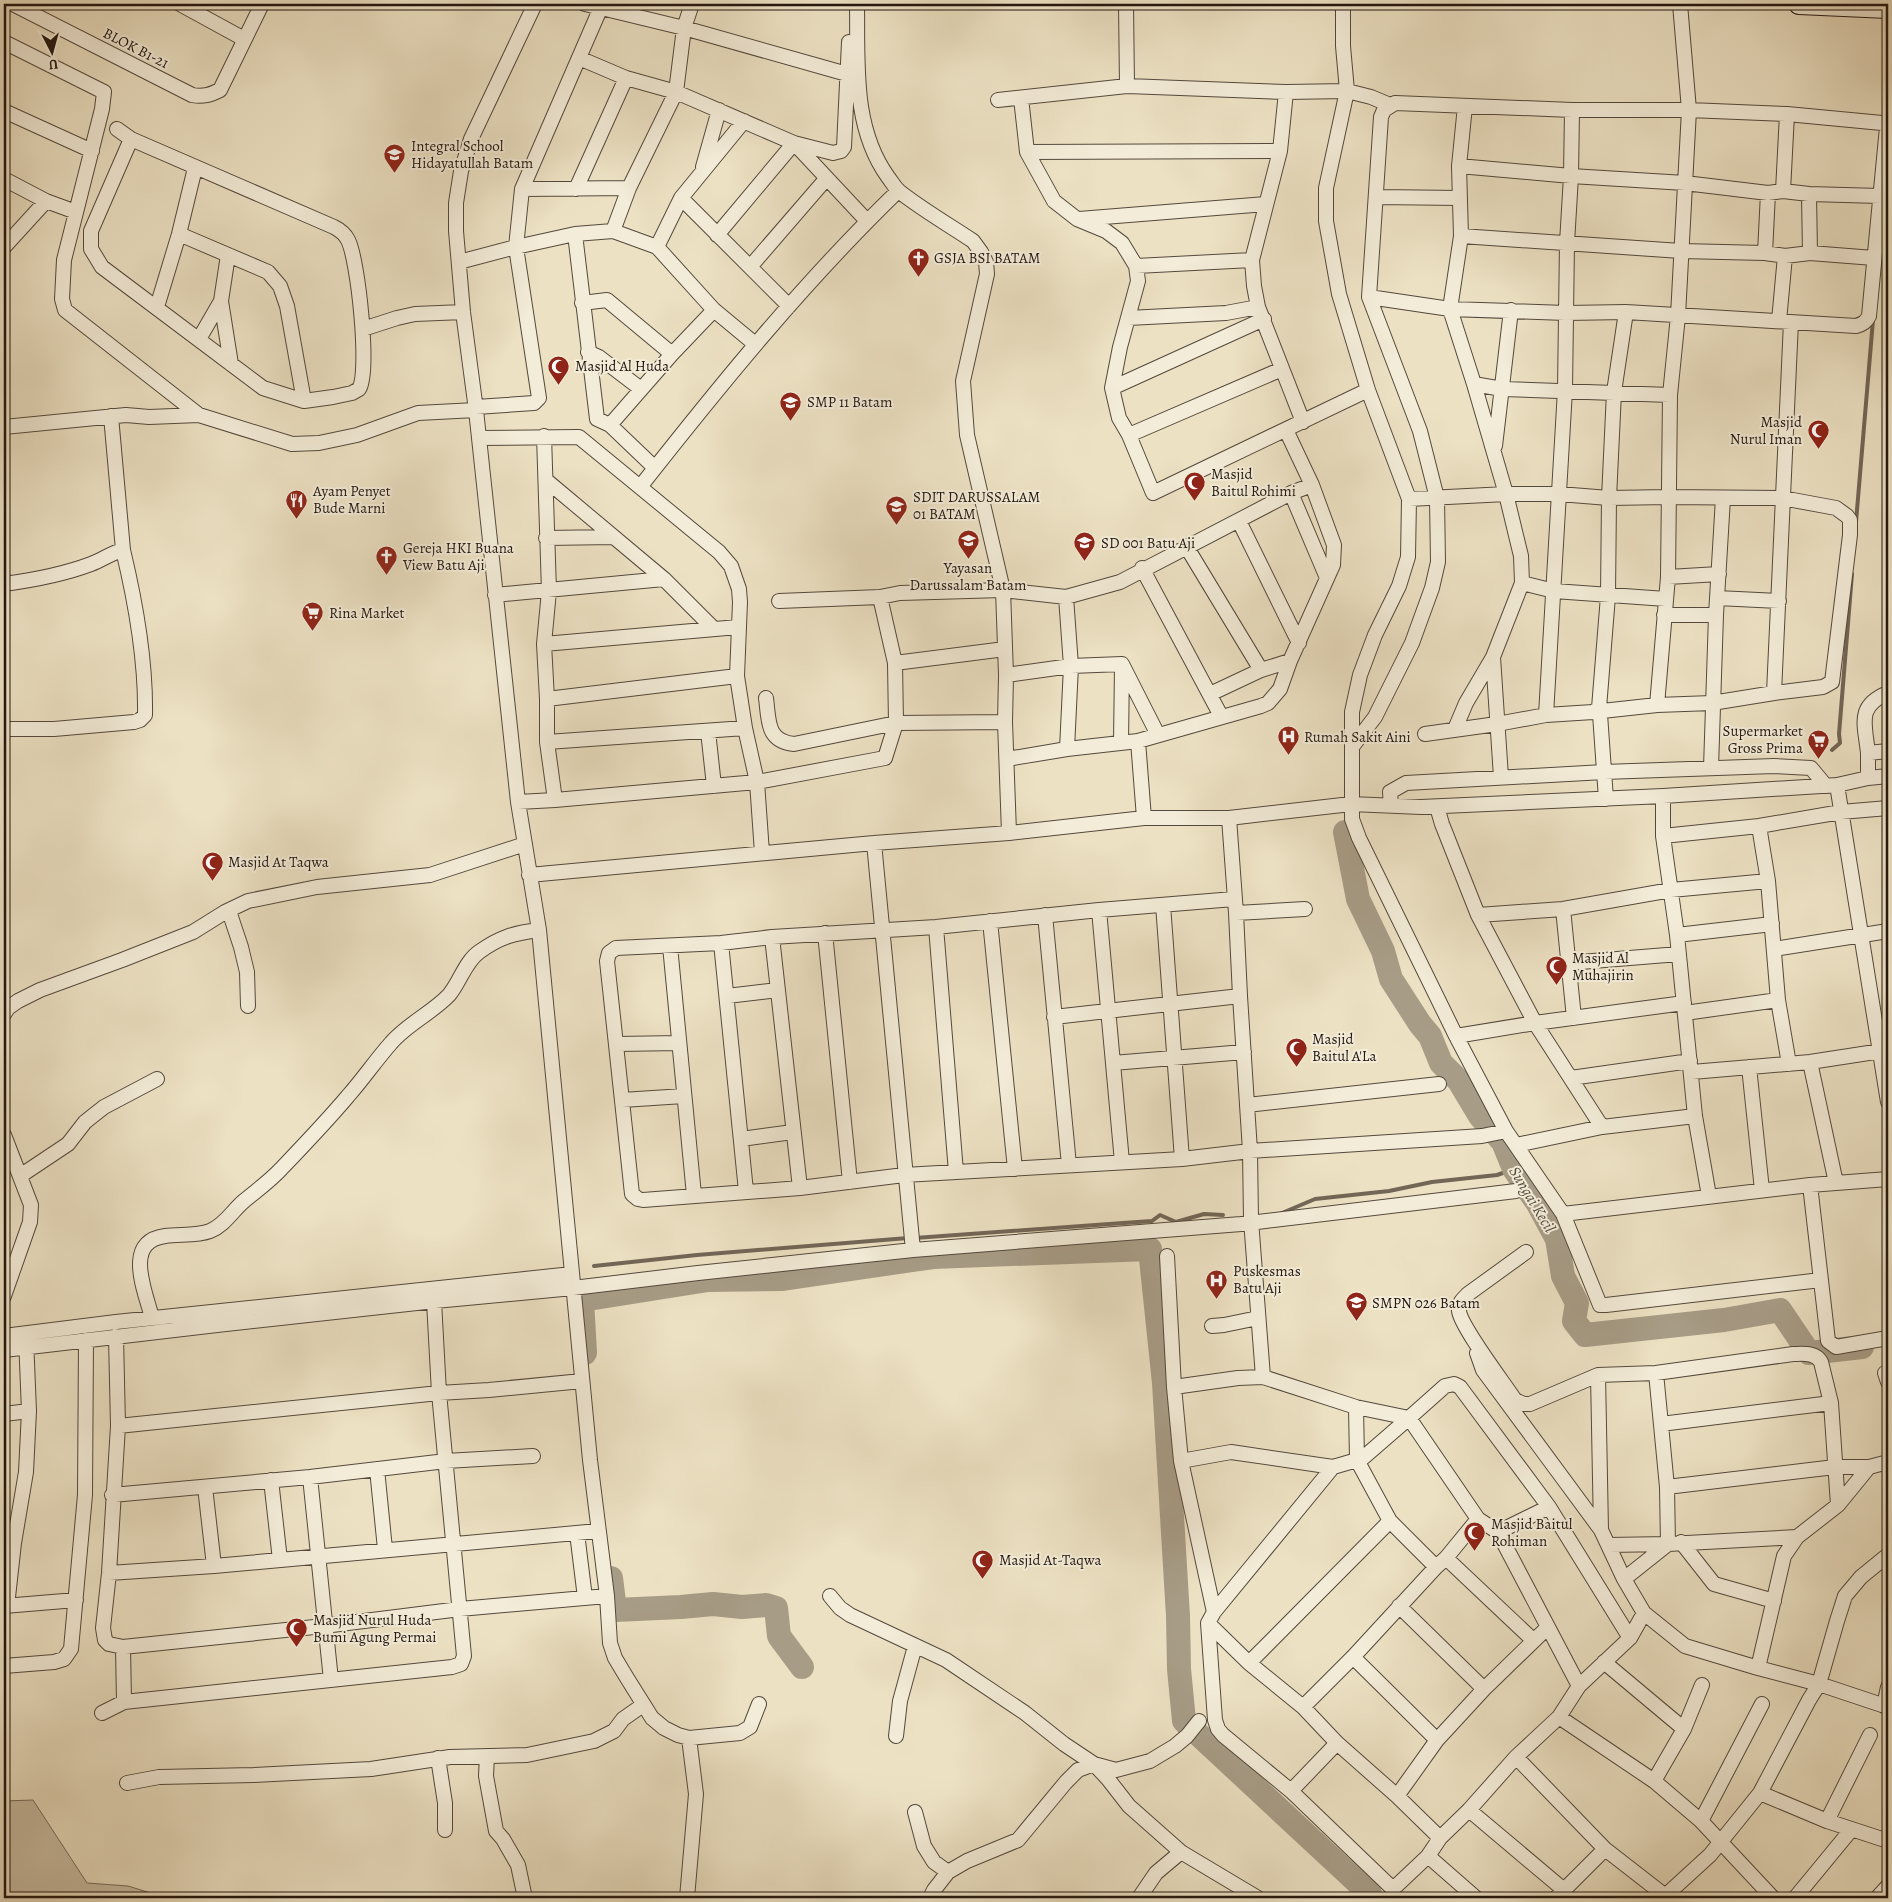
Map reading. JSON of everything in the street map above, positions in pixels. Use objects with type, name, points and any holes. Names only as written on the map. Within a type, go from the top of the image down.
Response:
[{"type":"street","name":"BLOK B1-21","points":[[12,4],[192,94],[202,96],[211,95],[220,90],[244,38]]},
{"type":"street","points":[[180,4],[244,38],[262,4]]},
{"type":"street","points":[[535,4],[477,125],[461,171],[456,203],[464,312],[518,802],[539,930],[582,1381],[607,1596],[610,1643],[615,1658],[643,1705],[652,1718],[664,1728],[690,1738],[734,1735],[746,1731],[750,1727],[759,1704]]},
{"type":"street","points":[[586,4],[684,28],[847,74]]},
{"type":"street","points":[[613,231],[629,188],[676,92],[684,28],[692,4]]},
{"type":"street","points":[[579,58],[626,78],[676,92],[794,142],[832,153],[841,151],[844,147],[851,4]]},
{"type":"street","points":[[857,4],[858,78],[862,117],[876,160],[898,191],[973,241],[986,262],[985,290],[963,381],[967,435],[1003,590],[1009,832]]},
{"type":"street","points":[[1126,4],[1127,86]]},
{"type":"street","points":[[1343,4],[1343,46],[1347,91],[1326,188],[1326,221],[1339,294],[1368,390],[1410,499],[1408,557],[1398,586],[1374,635],[1360,674],[1352,712],[1351,804],[1352,819],[1359,838],[1502,1132],[1516,1145],[1563,1214],[1600,1305],[1606,1306],[1821,1280]]},
{"type":"street","points":[[1657,705],[1668,577],[1670,395],[1678,316],[1689,110],[1680,4]]},
{"type":"street","points":[[1799,4],[1887,8]]},
{"type":"street","points":[[4,427],[110,416],[199,415],[292,444],[319,443],[357,435],[418,413],[534,403],[539,398],[516,247],[522,189],[601,7]]},
{"type":"street","points":[[4,42],[104,92],[102,109],[62,277],[62,299],[65,310],[199,415]]},
{"type":"street","points":[[576,189],[626,78]]},
{"type":"street","points":[[998,100],[1127,86],[1286,92],[1347,91],[1371,97],[1390,105]]},
{"type":"street","points":[[1286,92],[1280,151],[1252,260],[1258,307],[1303,422]]},
{"type":"street","points":[[1021,98],[1027,152],[1054,201],[1077,219],[1106,231],[1122,243],[1136,266],[1138,281],[1120,347],[1112,388],[1119,418],[1129,435],[1153,493],[1368,390]]},
{"type":"street","points":[[1352,747],[1374,717],[1408,651],[1432,588],[1438,562],[1437,498],[1420,432],[1369,297],[1381,117],[1384,110],[1390,105],[1395,104],[1572,110],[1689,110],[1787,114],[1885,124],[1887,130],[1869,316],[1864,323],[1856,326],[1626,312],[1566,313],[1511,310],[1450,310],[1369,297]]},
{"type":"street","points":[[1454,729],[1493,657],[1522,583],[1521,556],[1506,494],[1450,310],[1461,236],[1459,166],[1465,106]]},
{"type":"street","points":[[701,174],[719,110]]},
{"type":"street","points":[[1546,715],[1565,390],[1567,244],[1572,110]]},
{"type":"street","points":[[4,112],[92,151]]},
{"type":"street","points":[[1783,190],[1787,114]]},
{"type":"street","points":[[657,247],[681,198],[744,121]]},
{"type":"street","points":[[117,128],[131,139],[342,232],[351,248],[362,313],[363,377],[359,389],[352,393],[304,401],[263,388],[102,266],[91,249],[92,231],[131,139]]},
{"type":"street","points":[[794,142],[867,221]]},
{"type":"street","points":[[717,235],[794,142]]},
{"type":"street","points":[[1027,152],[1280,151]]},
{"type":"street","points":[[1459,166],[1571,176],[1685,183],[1768,192],[1783,190],[1809,194],[1880,196]]},
{"type":"street","points":[[156,307],[179,234],[196,168]]},
{"type":"street","points":[[750,267],[826,178]]},
{"type":"street","points":[[4,180],[46,201],[76,212]]},
{"type":"street","points":[[522,189],[629,188]]},
{"type":"street","points":[[640,487],[755,344],[867,221],[898,191]]},
{"type":"street","points":[[1765,253],[1768,192]]},
{"type":"street","points":[[1809,194],[1810,253]]},
{"type":"street","points":[[1377,197],[1460,198]]},
{"type":"street","points":[[681,198],[789,306]]},
{"type":"street","points":[[4,247],[46,201]]},
{"type":"street","points":[[1077,219],[1266,204]]},
{"type":"street","points":[[459,262],[576,234],[613,231],[657,247],[714,310],[755,344]]},
{"type":"street","points":[[179,234],[268,272],[280,286],[287,306],[304,401]]},
{"type":"street","points":[[576,234],[582,303],[597,419],[610,425],[655,468]]},
{"type":"street","points":[[1461,236],[1681,251],[1765,253],[1785,256],[1810,253],[1874,258]]},
{"type":"street","points":[[228,255],[221,301],[231,364]]},
{"type":"street","points":[[1774,693],[1782,498],[1785,256]]},
{"type":"street","points":[[1136,266],[1252,260]]},
{"type":"street","points":[[582,303],[607,300],[672,354]]},
{"type":"street","points":[[199,339],[221,301]]},
{"type":"street","points":[[1128,318],[1226,313],[1258,307]]},
{"type":"street","points":[[610,425],[672,354],[714,310]]},
{"type":"street","points":[[1494,452],[1511,310]]},
{"type":"street","points":[[363,329],[415,314],[464,312]]},
{"type":"street","points":[[1425,734],[1546,715],[1593,712],[1599,708],[1608,596],[1614,392],[1626,312]]},
{"type":"street","points":[[1112,388],[1264,320]]},
{"type":"street","points":[[588,352],[599,357],[641,389]]},
{"type":"street","points":[[1129,435],[1282,369]]},
{"type":"street","points":[[1474,384],[1502,389],[1670,395]]},
{"type":"street","points":[[4,729],[54,729],[134,722],[145,715],[146,687],[138,613],[122,550],[110,416]]},
{"type":"street","points":[[1007,759],[1067,749],[1138,741],[1268,702],[1280,689],[1290,661],[1333,565],[1334,545],[1312,485],[1286,430]]},
{"type":"street","points":[[544,436],[546,482],[544,644],[547,742],[555,800]]},
{"type":"street","points":[[479,438],[579,437],[719,552],[731,566],[739,589],[740,602],[737,676],[745,728],[757,782],[762,853]]},
{"type":"street","points":[[546,482],[664,579],[714,629]]},
{"type":"street","points":[[779,601],[880,597],[900,593],[1003,590],[1066,597],[1120,582],[1142,568],[1239,521],[1291,493],[1312,485]]},
{"type":"street","points":[[1291,493],[1327,578]]},
{"type":"street","points":[[1410,499],[1506,494],[1559,494],[1610,498],[1668,496],[1782,498],[1836,508],[1850,520],[1850,535],[1832,682],[1823,687],[1712,703],[1607,709],[1601,712],[1606,799]]},
{"type":"street","points":[[1711,768],[1712,703],[1723,498]]},
{"type":"street","points":[[1239,521],[1299,643]]},
{"type":"street","points":[[546,538],[613,537]]},
{"type":"street","points":[[1186,546],[1261,670]]},
{"type":"street","points":[[4,584],[45,579],[93,564],[112,553],[122,550]]},
{"type":"street","points":[[1142,568],[1221,716]]},
{"type":"street","points":[[1668,577],[1719,574]]},
{"type":"street","points":[[495,595],[664,579]]},
{"type":"street","points":[[1522,583],[1554,591],[1666,599]]},
{"type":"street","points":[[518,802],[757,782],[885,758],[896,723],[895,663],[880,597]]},
{"type":"street","points":[[1066,597],[1071,666],[1067,749]]},
{"type":"street","points":[[1717,598],[1778,600]]},
{"type":"street","points":[[1664,615],[1716,615]]},
{"type":"street","points":[[544,644],[738,627]]},
{"type":"street","points":[[895,663],[1004,649]]},
{"type":"street","points":[[1493,657],[1501,777]]},
{"type":"street","points":[[1210,694],[1261,670],[1290,661]]},
{"type":"street","points":[[1006,675],[1071,666],[1122,664]]},
{"type":"street","points":[[1122,664],[1158,734]]},
{"type":"street","points":[[1121,743],[1122,664]]},
{"type":"street","points":[[547,699],[737,676]]},
{"type":"street","points":[[1868,778],[1865,720],[1867,709],[1871,702],[1888,693]]},
{"type":"street","points":[[766,698],[770,730],[782,743],[794,744],[896,723],[1005,722]]},
{"type":"street","points":[[547,742],[745,728]]},
{"type":"street","points":[[708,731],[714,786]]},
{"type":"street","points":[[1138,741],[1144,818]]},
{"type":"street","points":[[1868,753],[1888,750]]},
{"type":"street","points":[[1391,806],[1390,792],[1406,783],[1711,768],[1774,766],[1811,768],[1831,786],[1841,812],[1861,935],[1884,1051],[1888,1102]]},
{"type":"street","points":[[530,875],[1144,818],[1229,818],[1351,804],[1437,807],[1663,796],[1831,786],[1888,776]]},
{"type":"street","points":[[1663,796],[1663,836],[1677,935],[1695,1116],[1709,1196]]},
{"type":"street","points":[[1437,807],[1478,915],[1535,1023],[1602,1127]]},
{"type":"street","points":[[1663,836],[1759,826],[1841,812],[1888,808]]},
{"type":"street","points":[[1229,818],[1250,1151],[1251,1222],[1263,1377]]},
{"type":"street","points":[[1759,826],[1768,882],[1778,1000],[1789,1064]]},
{"type":"street","points":[[874,843],[911,1242]]},
{"type":"street","points":[[4,1014],[8,1008],[18,1001],[40,990],[193,932],[248,901],[317,887],[430,876],[525,844]]},
{"type":"street","points":[[1478,915],[1563,908],[1671,890],[1768,882]]},
{"type":"street","points":[[1234,899],[1098,910],[936,927],[825,933],[721,943],[616,948],[609,952],[607,962],[631,1190],[634,1197],[643,1200],[800,1188],[904,1175],[1182,1159],[1250,1151],[1482,1136],[1502,1132]]},
{"type":"street","points":[[1163,905],[1176,1057],[1182,1159]]},
{"type":"street","points":[[1563,908],[1574,1018]]},
{"type":"street","points":[[1236,913],[1306,909]]},
{"type":"street","points":[[1098,910],[1122,1162]]},
{"type":"street","points":[[229,911],[247,972],[248,1006]]},
{"type":"street","points":[[1045,915],[1069,1165]]},
{"type":"street","points":[[990,921],[1015,1169]]},
{"type":"street","points":[[1677,935],[1772,924]]},
{"type":"street","points":[[936,927],[956,1172]]},
{"type":"street","points":[[152,1318],[139,1264],[144,1246],[153,1239],[201,1233],[210,1231],[220,1225],[281,1169],[349,1096],[392,1042],[431,1012],[450,993],[477,953],[514,933],[539,930]]},
{"type":"street","points":[[1774,949],[1888,931]]},
{"type":"street","points":[[825,933],[850,1182]]},
{"type":"street","points":[[772,937],[800,1188]]},
{"type":"street","points":[[721,943],[746,1191]]},
{"type":"street","points":[[670,946],[694,1196]]},
{"type":"street","points":[[1568,963],[1679,954]]},
{"type":"street","points":[[727,996],[778,990]]},
{"type":"street","points":[[1054,1016],[1240,996]]},
{"type":"street","points":[[1456,1036],[1574,1018],[1778,1000]]},
{"type":"street","points":[[617,1044],[679,1043]]},
{"type":"street","points":[[1572,1078],[1691,1067],[1749,1067],[1789,1064],[1884,1051]]},
{"type":"street","points":[[1113,1063],[1244,1052]]},
{"type":"street","points":[[1810,1062],[1836,1183]]},
{"type":"street","points":[[1749,1067],[1762,1190]]},
{"type":"street","points":[[20,1176],[68,1144],[85,1122],[104,1107],[157,1079]]},
{"type":"street","points":[[1247,1105],[1439,1084]]},
{"type":"street","points":[[622,1100],[684,1096]]},
{"type":"street","points":[[1516,1145],[1602,1127],[1695,1116]]},
{"type":"street","points":[[741,1139],[794,1132]]},
{"type":"street","points":[[4,1135],[31,1205],[30,1222],[4,1296]]},
{"type":"street","points":[[1563,1214],[1810,1184],[1888,1179]]},
{"type":"street","points":[[1810,1184],[1828,1341],[1830,1344],[1840,1347],[1888,1338]]},
{"type":"street","points":[[4,1350],[434,1301],[573,1288],[911,1242],[1149,1232],[1516,1191]]},
{"type":"street","points":[[1526,1252],[1468,1294],[1460,1302],[1459,1312],[1471,1335],[1515,1400],[1520,1403],[1530,1404],[1598,1375],[1656,1373],[1793,1354],[1809,1354],[1818,1358],[1821,1362],[1831,1403],[1838,1505]]},
{"type":"street","points":[[1167,1256],[1174,1388],[1182,1461],[1211,1618],[1215,1720],[1218,1729],[1291,1791],[1392,1894],[1428,1856],[1440,1838],[1469,1810],[1516,1757],[1559,1717],[1579,1686],[1630,1638],[1644,1613]]},
{"type":"street","points":[[4,1336],[152,1318],[572,1274]]},
{"type":"street","points":[[102,1713],[124,1702],[458,1666],[463,1661],[460,1609],[452,1544],[439,1393],[434,1301]]},
{"type":"street","points":[[1212,1326],[1258,1318]]},
{"type":"street","points":[[26,1332],[28,1411],[26,1472],[9,1544],[5,1606],[76,1600]]},
{"type":"street","points":[[1471,1335],[1483,1370],[1601,1530],[1624,1579],[1644,1613],[1685,1646],[1819,1684],[1886,1707],[1888,1687]]},
{"type":"street","points":[[116,1336],[118,1426],[112,1495],[109,1573],[103,1628],[105,1640],[109,1644],[123,1647],[324,1626],[460,1609],[607,1596]]},
{"type":"street","points":[[4,1666],[54,1662],[64,1658],[71,1650],[85,1495],[86,1340]]},
{"type":"street","points":[[1656,1373],[1667,1487],[1675,1543],[1714,1584],[1774,1601]]},
{"type":"street","points":[[1598,1375],[1601,1530]]},
{"type":"street","points":[[1174,1388],[1238,1378],[1263,1377],[1356,1407],[1410,1418],[1478,1519],[1498,1532],[1579,1686]]},
{"type":"street","points":[[118,1426],[439,1393],[582,1381]]},
{"type":"street","points":[[1182,1461],[1231,1452],[1333,1467],[1358,1460],[1410,1418],[1445,1386],[1454,1384],[1460,1387],[1549,1507],[1630,1638]]},
{"type":"street","points":[[1661,1424],[1831,1403]]},
{"type":"street","points":[[1356,1407],[1358,1460],[1390,1521],[1533,1640]]},
{"type":"street","points":[[4,1414],[28,1411]]},
{"type":"street","points":[[112,1495],[310,1477],[446,1461],[533,1456]]},
{"type":"street","points":[[1667,1487],[1835,1467],[1869,1467],[1888,1462]]},
{"type":"street","points":[[1211,1618],[1333,1467]]},
{"type":"street","points":[[1758,1668],[1784,1556],[1797,1537],[1838,1505],[1869,1467]]},
{"type":"street","points":[[377,1469],[385,1549]]},
{"type":"street","points":[[310,1477],[331,1680]]},
{"type":"street","points":[[271,1480],[280,1560]]},
{"type":"street","points":[[205,1487],[214,1566]]},
{"type":"street","points":[[1498,1532],[1549,1507]]},
{"type":"street","points":[[1303,1707],[1353,1657],[1478,1519]]},
{"type":"street","points":[[1249,1663],[1390,1521]]},
{"type":"street","points":[[109,1573],[214,1566],[598,1531]]},
{"type":"street","points":[[577,1533],[585,1598]]},
{"type":"street","points":[[1608,1545],[1797,1537]]},
{"type":"street","points":[[1624,1579],[1675,1543]]},
{"type":"street","points":[[1516,1757],[1605,1849],[1665,1898],[1710,1855],[1760,1793],[1819,1684],[1846,1596],[1861,1577],[1888,1555]]},
{"type":"street","points":[[830,1596],[840,1608],[850,1615],[946,1660],[1025,1713],[1064,1744],[1094,1764],[1129,1806],[1181,1852],[1258,1898]]},
{"type":"street","points":[[1399,1606],[1484,1689]]},
{"type":"street","points":[[1211,1618],[1249,1663],[1303,1707],[1337,1743],[1397,1796],[1440,1838]]},
{"type":"street","points":[[1397,1796],[1437,1740],[1484,1689],[1547,1628]]},
{"type":"street","points":[[896,1736],[900,1701],[915,1646]]},
{"type":"street","points":[[123,1647],[124,1702]]},
{"type":"street","points":[[1353,1657],[1437,1740]]},
{"type":"street","points":[[1604,1662],[1684,1729]]},
{"type":"street","points":[[1654,1781],[1684,1729],[1702,1685]]},
{"type":"street","points":[[1701,1822],[1762,1704]]},
{"type":"street","points":[[127,1783],[159,1778],[371,1769],[438,1758],[527,1755],[594,1741],[614,1731],[623,1719],[643,1705]]},
{"type":"street","points":[[1559,1717],[1654,1781],[1701,1822],[1773,1898]]},
{"type":"street","points":[[930,1898],[948,1872],[967,1860],[1018,1840],[1078,1770],[1094,1764],[1116,1770],[1150,1761],[1176,1746],[1198,1722]]},
{"type":"street","points":[[1827,1821],[1870,1735]]},
{"type":"street","points":[[687,1898],[696,1794],[690,1738]]},
{"type":"street","points":[[1291,1791],[1337,1743]]},
{"type":"street","points":[[487,1756],[486,1776],[496,1831],[518,1865],[525,1898]]},
{"type":"street","points":[[438,1758],[445,1803],[445,1830]]},
{"type":"street","points":[[1760,1793],[1827,1821],[1888,1841]]},
{"type":"street","points":[[1469,1810],[1560,1894],[1605,1849]]},
{"type":"street","points":[[915,1812],[924,1846],[934,1862],[948,1872]]},
{"type":"street","points":[[1795,1898],[1851,1830]]},
{"type":"street","points":[[1139,1898],[1156,1873],[1181,1852]]},
{"type":"street","points":[[1428,1856],[1476,1898]]},
{"type":"street","points":[[1877,1898],[1888,1886]]},
{"type":"shaded area","points":[[33,1800],[87,1883],[128,1886],[167,1898],[4,1898],[4,1801]]},
{"type":"waterway","points":[[1856,522],[1873,320]]},
{"type":"waterway","points":[[1832,750],[1840,743],[1839,734],[1852,574]]},
{"type":"waterway","name":"Sungai Kecil","points":[[1345,832],[1358,899],[1383,951],[1391,979],[1430,1036],[1441,1063],[1459,1081],[1480,1116],[1503,1142],[1514,1169],[1538,1204],[1557,1239],[1563,1276],[1577,1303],[1574,1321],[1585,1335],[1724,1320],[1780,1310],[1809,1353],[1862,1347]]},
{"type":"waterway","points":[[1282,1213],[1315,1199],[1389,1191],[1432,1182],[1497,1175],[1514,1169]]},
{"type":"waterway","points":[[915,1238],[1152,1221],[1160,1215],[1176,1222],[1204,1214],[1223,1215]]},
{"type":"waterway","points":[[594,1266],[697,1255],[908,1238]]},
{"type":"waterway","points":[[585,1353],[582,1300],[708,1280],[781,1279],[933,1257],[1150,1249],[1164,1383],[1178,1616],[1179,1669],[1184,1721],[1370,1894]]},
{"type":"waterway","points":[[611,1578],[615,1610],[713,1604],[742,1607],[766,1605],[776,1608],[779,1636],[802,1667]]},
{"type":"place","name":"Integral School Hidayatullah Batam","points":[[395,174]]},
{"type":"place","name":"GSJA BSI BATAM","points":[[918,277]]},
{"type":"place","name":"Masjid Al Huda","points":[[559,385]]},
{"type":"place","name":"SMP 11 Batam","points":[[791,421]]},
{"type":"place","name":"Masjid Nurul Iman","points":[[1818,450]]},
{"type":"place","name":"Masjid Baitul Rohimi","points":[[1195,502]]},
{"type":"place","name":"Ayam Penyet Bude Marni","points":[[297,519]]},
{"type":"place","name":"SDIT DARUSSALAM 01 BATAM","points":[[897,525]]},
{"type":"place","name":"Yayasan Darussalam Batam","points":[[968,559]]},
{"type":"place","name":"SD 001 Batu Aji","points":[[1085,562]]},
{"type":"place","name":"Gereja HKI Buana View Batu Aji","points":[[387,576]]},
{"type":"place","name":"Rina Market","points":[[313,632]]},
{"type":"place","name":"Rumah Sakit Aini","points":[[1288,756]]},
{"type":"place","name":"Supermarket Gross Prima","points":[[1819,759]]},
{"type":"place","name":"Masjid At Taqwa","points":[[212,881]]},
{"type":"place","name":"Masjid Al Muhajirin","points":[[1556,986]]},
{"type":"place","name":"Masjid Baitul A'La","points":[[1296,1067]]},
{"type":"place","name":"Puskesmas Batu Aji","points":[[1217,1299]]},
{"type":"place","name":"SMPN 026 Batam","points":[[1356,1322]]},
{"type":"place","name":"Masjid Baitul Rohiman","points":[[1475,1552]]},
{"type":"place","name":"Masjid At-Taqwa","points":[[983,1579]]},
{"type":"place","name":"Masjid Nurul Huda Bumi Agung Permai","points":[[297,1648]]}]
